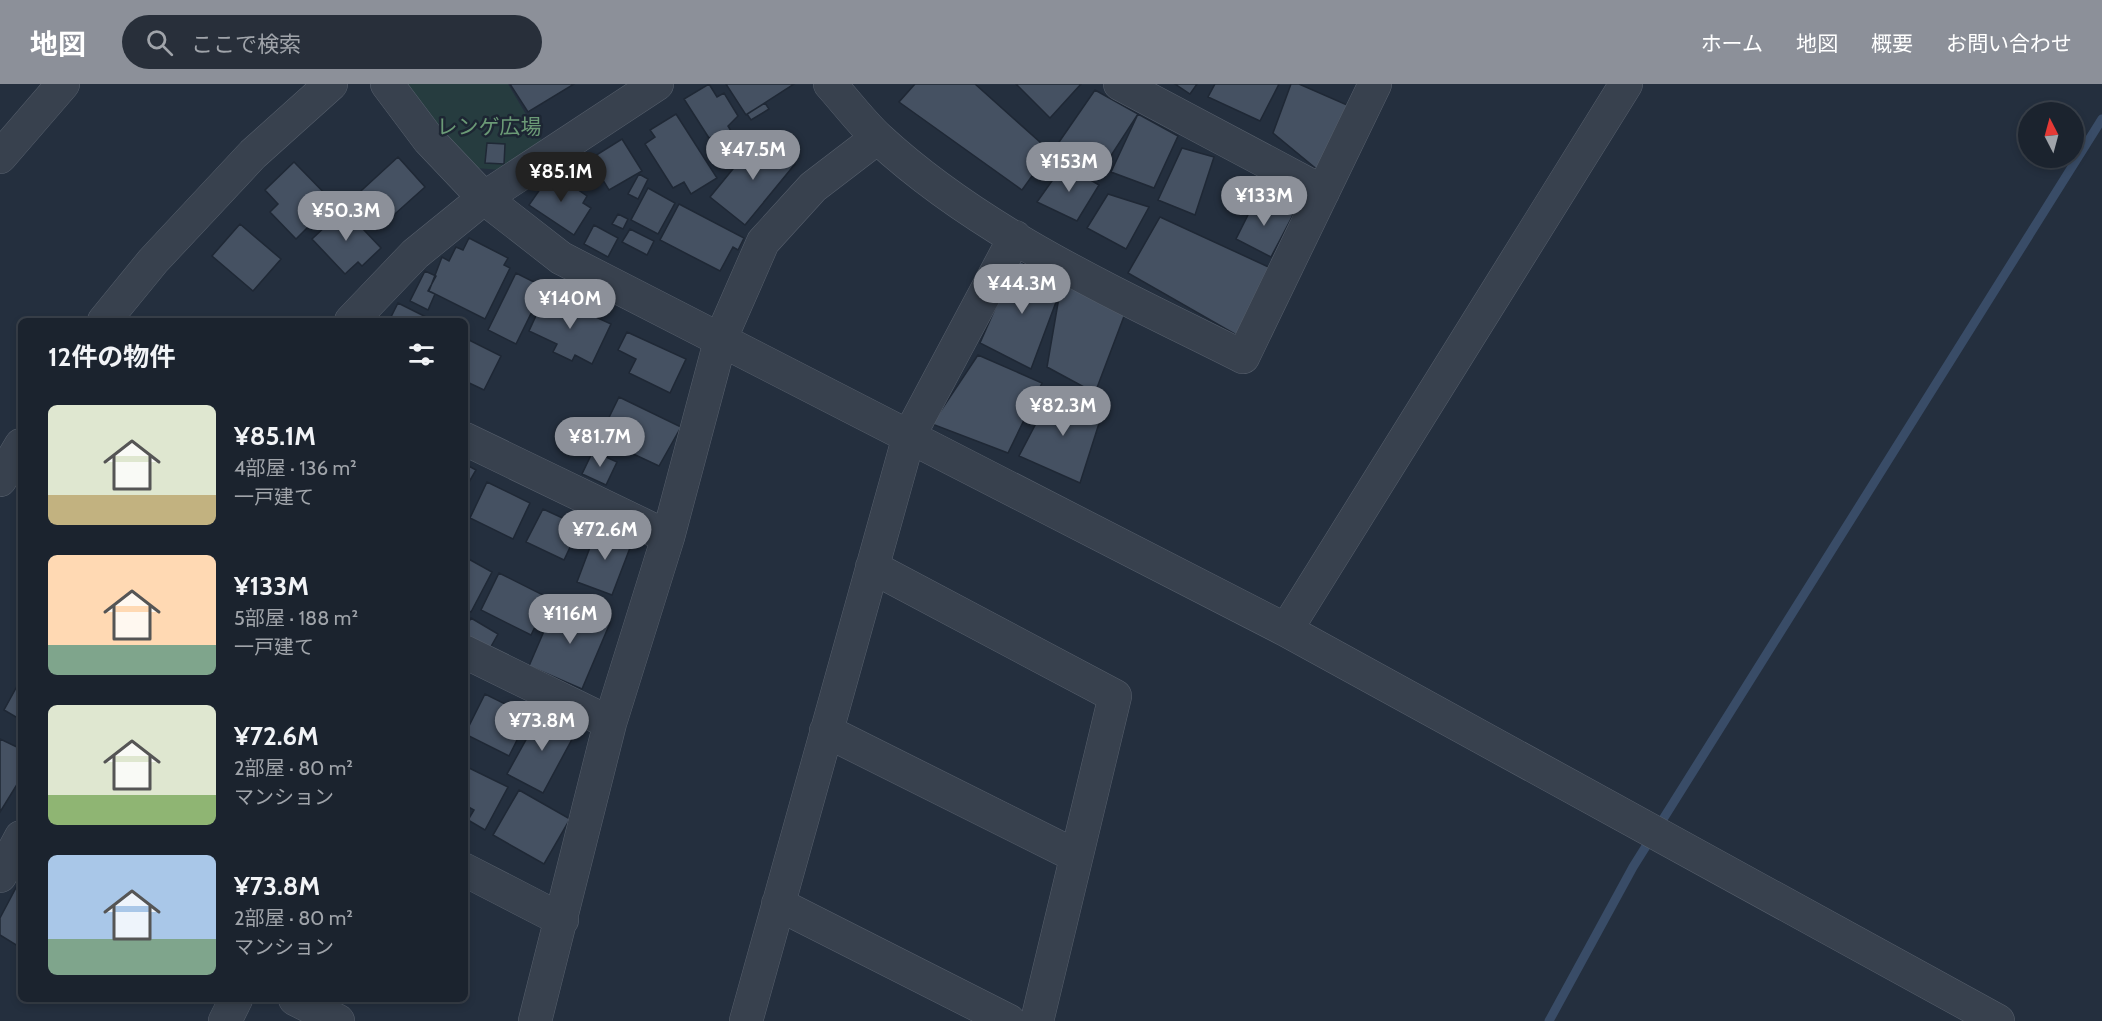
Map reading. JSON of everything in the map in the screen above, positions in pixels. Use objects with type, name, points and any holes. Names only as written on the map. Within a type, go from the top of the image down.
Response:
[{"type":"street","points":[[0,157],[63,84]]},
{"type":"street","points":[[106,318],[153,261],[253,154],[331,84]]},
{"type":"street","points":[[387,84],[429,140],[484,198],[561,258],[1286,630],[1998,1021]]},
{"type":"street","points":[[354,318],[415,254],[484,198],[657,84]]},
{"type":"street","points":[[830,84],[877,138],[981,218],[1130,300],[1243,357],[1375,84]]},
{"type":"street","points":[[1120,84],[1323,192]]},
{"type":"street","points":[[1286,630],[1626,84]]},
{"type":"street","points":[[535,1021],[610,723],[668,537],[721,339],[764,242],[813,187],[877,138]]},
{"type":"street","points":[[746,1021],[909,436],[1015,237]]},
{"type":"street","points":[[468,440],[668,537]]},
{"type":"street","points":[[0,480],[18,450]]},
{"type":"street","points":[[872,567],[1115,696],[1037,1021]]},
{"type":"street","points":[[468,653],[610,723]]},
{"type":"street","points":[[826,731],[1076,856]]},
{"type":"street","points":[[468,872],[562,920]]},
{"type":"street","points":[[778,904],[1009,1021]]},
{"type":"street","points":[[225,1021],[234,1002]]},
{"type":"street","points":[[301,1002],[339,1021]]},
{"type":"green space","name":"レンゲ広場","points":[[404,84],[508,84],[542,141],[500,170],[476,168]]},
{"type":"building","points":[[510,84],[574,84],[528,112]]},
{"type":"building","points":[[709,84],[717,97],[724,93],[738,116],[728,126],[731,131],[715,141],[712,137],[709,138],[684,99]]},
{"type":"building","points":[[726,84],[794,84],[746,115]]},
{"type":"building","points":[[915,84],[975,84],[1050,151],[1022,190],[899,102]]},
{"type":"building","points":[[1016,84],[1081,84],[1050,118]]},
{"type":"building","points":[[1175,84],[1197,84],[1190,94]]},
{"type":"building","points":[[1215,84],[1279,84],[1260,121],[1208,97]]},
{"type":"building","points":[[1291,84],[1299,84],[1354,108],[1319,171],[1273,133]]},
{"type":"building","points":[[1095,90],[1138,114],[1103,168],[1057,145]]},
{"type":"building","points":[[765,103],[769,109],[751,120],[747,114]]},
{"type":"building","points":[[676,114],[717,178],[691,194],[684,182],[673,188],[645,144],[655,137],[650,130]]},
{"type":"building","points":[[1138,114],[1178,136],[1154,188],[1111,172]]},
{"type":"building","points":[[760,136],[795,164],[745,225],[710,197]]},
{"type":"building","points":[[622,139],[642,171],[609,190],[590,159]]},
{"type":"building","points":[[487,143],[505,144],[504,164],[485,163]]},
{"type":"building","points":[[1182,148],[1214,157],[1195,215],[1158,200]]},
{"type":"building","points":[[398,157],[425,187],[377,230],[350,201]]},
{"type":"building","points":[[294,162],[333,202],[296,239],[270,212],[278,204],[265,190]]},
{"type":"building","points":[[1064,164],[1099,185],[1077,221],[1037,202]]},
{"type":"building","points":[[552,172],[587,196],[583,203],[591,208],[574,235],[529,205]]},
{"type":"building","points":[[639,174],[648,179],[638,199],[628,194]]},
{"type":"building","points":[[648,188],[675,203],[658,234],[631,220]]},
{"type":"building","points":[[1108,194],[1149,207],[1126,249],[1087,228]]},
{"type":"building","points":[[1257,197],[1293,215],[1271,257],[1236,239]]},
{"type":"building","points":[[679,204],[744,238],[738,250],[733,247],[720,271],[660,240]]},
{"type":"building","points":[[344,209],[381,248],[362,266],[358,262],[345,274],[312,239]]},
{"type":"building","points":[[618,214],[628,219],[623,229],[612,224]]},
{"type":"building","points":[[1160,217],[1275,270],[1240,337],[1128,273]]},
{"type":"building","points":[[240,224],[281,259],[253,291],[212,256]]},
{"type":"building","points":[[594,225],[618,238],[608,257],[584,244]]},
{"type":"building","points":[[630,229],[654,241],[647,255],[622,242]]},
{"type":"building","points":[[469,238],[508,258],[504,265],[510,268],[485,319],[429,291],[442,257],[449,261],[456,247],[463,250]]},
{"type":"building","points":[[1017,259],[1062,286],[1031,369],[980,343]]},
{"type":"building","points":[[425,271],[436,276],[428,291],[435,294],[428,310],[410,301]]},
{"type":"building","points":[[516,273],[544,287],[516,344],[488,330]]},
{"type":"building","points":[[1063,274],[1126,311],[1095,393],[1047,367]]},
{"type":"building","points":[[546,294],[611,324],[592,364],[575,355],[572,361],[553,352],[557,344],[529,331]]},
{"type":"building","points":[[398,303],[428,318],[390,318]]},
{"type":"building","points":[[627,332],[686,359],[670,393],[629,373],[636,359],[618,350]]},
{"type":"building","points":[[468,340],[501,356],[484,390],[468,382]]},
{"type":"building","points":[[978,355],[1042,383],[1008,453],[932,424]]},
{"type":"building","points":[[1054,389],[1102,414],[1080,483],[1019,456]]},
{"type":"building","points":[[619,397],[681,427],[659,466],[599,438]]},
{"type":"building","points":[[593,451],[617,462],[606,485],[582,474]]},
{"type":"building","points":[[468,466],[476,470],[468,484]]},
{"type":"building","points":[[487,482],[530,503],[513,539],[470,518]]},
{"type":"building","points":[[543,509],[580,526],[564,560],[526,542]]},
{"type":"building","points":[[598,526],[633,540],[612,595],[577,582]]},
{"type":"building","points":[[468,559],[492,572],[471,612],[468,610]]},
{"type":"building","points":[[499,573],[549,598],[531,635],[481,610]]},
{"type":"building","points":[[557,601],[610,623],[582,689],[529,666]]},
{"type":"building","points":[[471,618],[498,634],[489,650],[468,638],[468,623]]},
{"type":"building","points":[[18,684],[18,718],[4,710]]},
{"type":"building","points":[[485,694],[529,716],[509,756],[468,736],[468,728]]},
{"type":"building","points":[[542,711],[577,730],[543,793],[507,774]]},
{"type":"building","points":[[0,739],[18,748],[18,783],[0,812]]},
{"type":"building","points":[[468,767],[508,787],[485,830],[468,820],[474,810],[468,807]]},
{"type":"building","points":[[519,790],[570,819],[544,864],[493,835]]},
{"type":"building","points":[[18,884],[18,946],[0,935],[0,918]]},
{"type":"waterway","points":[[1549,1021],[1633,867],[2102,119]]}]
